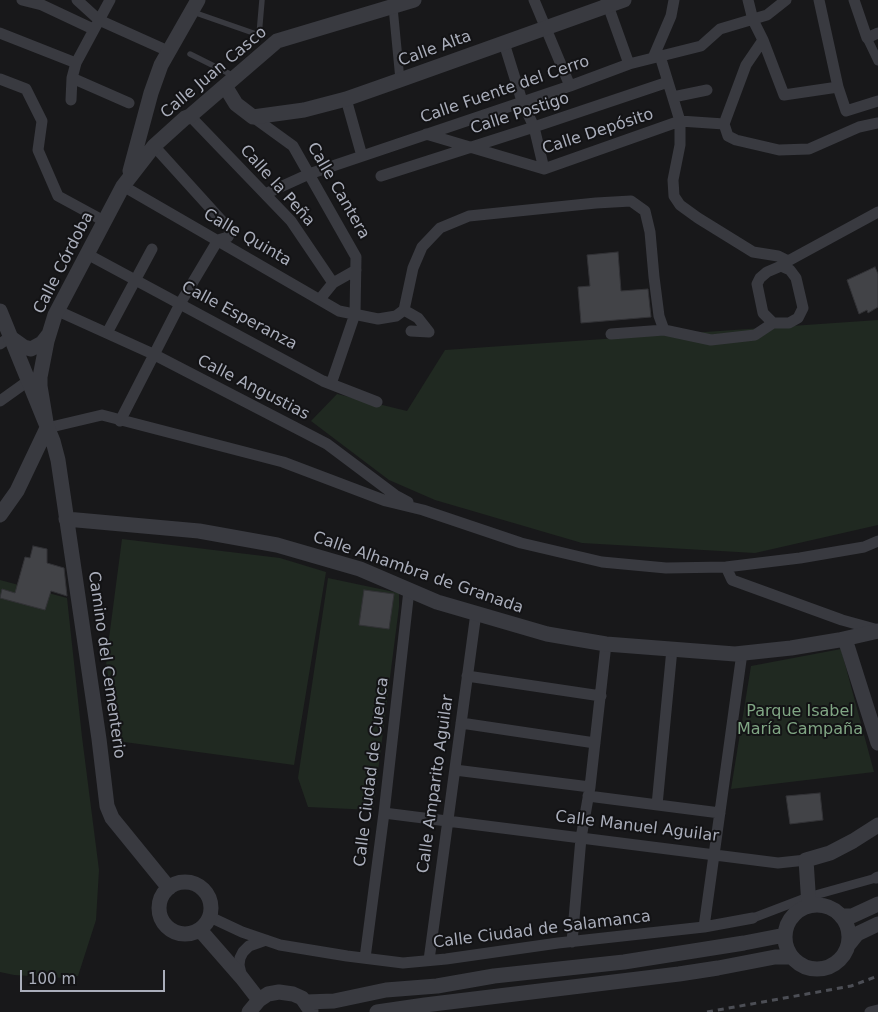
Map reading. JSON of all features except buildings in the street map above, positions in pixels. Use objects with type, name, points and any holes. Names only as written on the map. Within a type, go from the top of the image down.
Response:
[{"type":"street","points":[[22,0],[49,4],[96,25],[168,51]]},
{"type":"street","points":[[77,0],[96,25]]},
{"type":"street","points":[[70,100],[72,78],[76,63],[110,0]]},
{"type":"street","name":"Calle Juan Casco","points":[[126,182],[154,146],[277,41],[392,3],[414,0]]},
{"type":"street","points":[[534,0],[570,86]]},
{"type":"street","name":"Calle Alta","points":[[254,117],[304,110],[346,99],[504,42],[546,29],[607,3],[624,0]]},
{"type":"street","points":[[611,334],[664,330],[710,340],[755,335],[773,324],[788,323],[798,318],[803,308],[796,278],[778,256],[753,252],[698,218],[680,205],[674,196],[673,180],[680,146],[680,122],[668,82],[657,57],[671,16],[674,0]]},
{"type":"street","points":[[748,0],[784,95],[838,87]]},
{"type":"street","name":"Calle Fuente del Cerro","points":[[265,194],[309,174],[570,86],[629,64],[701,46],[720,29],[767,15],[786,0]]},
{"type":"street","points":[[819,0],[838,87],[846,111],[878,101]]},
{"type":"street","points":[[854,0],[873,36],[878,61]]},
{"type":"street","points":[[392,3],[400,80]]},
{"type":"street","points":[[607,3],[629,64]]},
{"type":"street","points":[[126,182],[151,93],[161,65],[195,6]]},
{"type":"street","points":[[0,33],[76,63]]},
{"type":"street","points":[[763,40],[746,65],[724,124],[728,136],[736,140],[779,150],[809,150],[859,127],[878,123]]},
{"type":"street","points":[[504,42],[522,101],[534,127],[544,169]]},
{"type":"street","points":[[72,78],[129,102]]},
{"type":"street","points":[[0,79],[26,89],[42,121],[38,150],[58,196],[104,221]]},
{"type":"street","name":"Calle Cantera","points":[[230,82],[236,104],[293,146],[356,257],[355,314],[331,384]]},
{"type":"street","name":"Calle Postigo","points":[[381,176],[668,82]]},
{"type":"street","points":[[673,97],[707,90]]},
{"type":"street","points":[[346,99],[362,156]]},
{"type":"street","name":"Calle la Peña","points":[[190,116],[291,221],[333,283]]},
{"type":"street","name":"Calle Depósito","points":[[426,134],[544,169],[680,122],[724,124]]},
{"type":"street","points":[[120,421],[181,302],[218,240],[228,237],[231,231],[154,146],[146,144],[142,130]]},
{"type":"street","name":"Calle Córdoba","points":[[47,428],[40,386],[49,333],[87,254],[126,182]]},
{"type":"street","name":"Calle Quinta","points":[[126,182],[218,240],[339,311],[378,319],[396,316],[404,310]]},
{"type":"street","points":[[411,331],[429,332],[418,318],[404,310],[413,268],[422,247],[440,228],[469,216],[596,203],[631,202],[645,211],[650,232],[659,316],[664,330]]},
{"type":"street","points":[[773,324],[763,313],[757,284],[760,278],[774,268],[787,265],[878,212]]},
{"type":"street","points":[[106,333],[152,250]]},
{"type":"street","name":"Calle Esperanza","points":[[87,254],[181,302],[331,384],[377,402]]},
{"type":"street","points":[[320,299],[333,283],[356,270]]},
{"type":"street","points":[[0,311],[5,340],[28,381],[47,428],[17,490],[0,514]]},
{"type":"street","name":"Calle Angustias","points":[[58,311],[153,354],[327,444],[395,495],[423,510]]},
{"type":"street","points":[[5,340],[31,349],[42,343],[49,333]]},
{"type":"street","points":[[0,402],[28,381]]},
{"type":"street","points":[[47,428],[102,416],[283,462],[386,501],[423,510],[521,543],[602,562],[666,568],[726,567],[800,558],[864,547],[878,541]]},
{"type":"street","name":"Camino del Cementerio","points":[[47,428],[58,460],[100,739],[107,806],[112,818],[169,888]]},
{"type":"street","name":"Calle Alhambra de Granada","points":[[66,519],[199,530],[277,545],[360,569],[437,602],[547,634],[606,644],[734,654],[791,648],[845,639],[878,631]]},
{"type":"street","points":[[726,567],[732,580],[878,631]]},
{"type":"street","name":"Calle Ciudad de Cuenca","points":[[365,958],[410,590]]},
{"type":"street","name":"Calle Amparito Aguilar","points":[[429,960],[476,613]]},
{"type":"street","points":[[842,620],[845,639],[878,743]]},
{"type":"street","points":[[572,942],[581,838],[589,792],[606,644]]},
{"type":"street","points":[[657,805],[672,649]]},
{"type":"street","points":[[704,927],[742,653]]},
{"type":"street","points":[[467,676],[601,696]]},
{"type":"street","points":[[461,723],[595,743]]},
{"type":"street","points":[[455,770],[657,805],[720,813]]},
{"type":"street","name":"Calle Manuel Aguilar","points":[[384,813],[714,854],[778,864],[806,860],[830,853],[878,825]]},
{"type":"street","points":[[806,860],[809,901]]},
{"type":"street","name":"Calle Ciudad de Salamanca","points":[[210,917],[242,932],[280,945],[403,962],[704,927],[753,918],[877,877]]},
{"type":"street","points":[[184,882],[193,883],[206,893],[210,900],[210,917],[200,930],[192,934],[174,932],[162,920],[159,912],[159,902],[163,894],[176,884],[184,882]]},
{"type":"street","points":[[809,901],[830,907],[842,916],[849,929],[849,944]]},
{"type":"street","points":[[794,959],[787,947],[786,928],[792,918],[809,901]]},
{"type":"street","points":[[842,916],[852,916],[878,904]]},
{"type":"street","points":[[378,1012],[679,974],[775,957],[792,957],[807,967],[822,968],[842,957],[857,934],[878,924]]},
{"type":"street","points":[[200,930],[259,1000]]},
{"type":"street","points":[[249,1012],[259,1000],[268,994],[279,992],[293,994],[309,1007],[386,990],[437,986],[494,976],[624,962],[785,935]]},
{"type":"street","points":[[242,978],[239,965],[243,952],[250,946],[266,940]]},
{"type":"street","points":[[870,1012],[878,1010]]},
{"type":"lane","points":[[195,6],[259,35],[262,0]]},
{"type":"lane","name":"Calle Cantera","points":[[190,54],[230,82]]},
{"type":"green space","points":[[878,320],[878,525],[755,553],[582,543],[435,500],[389,480],[311,421],[337,394],[407,411],[445,350]]},
{"type":"green space","points":[[122,539],[280,558],[326,572],[294,765],[117,741],[106,661]]},
{"type":"green space","points":[[328,578],[399,593],[399,607],[373,810],[308,807],[298,778]]},
{"type":"green space","points":[[0,580],[67,598],[99,870],[96,920],[78,976],[64,978],[14,975],[0,972]]},
{"type":"green space","name":"Parque Isabel María Campaña","points":[[841,649],[874,772],[731,789],[751,666]]},
{"type":"railway","points":[[707,1012],[851,986],[878,976]]}]
